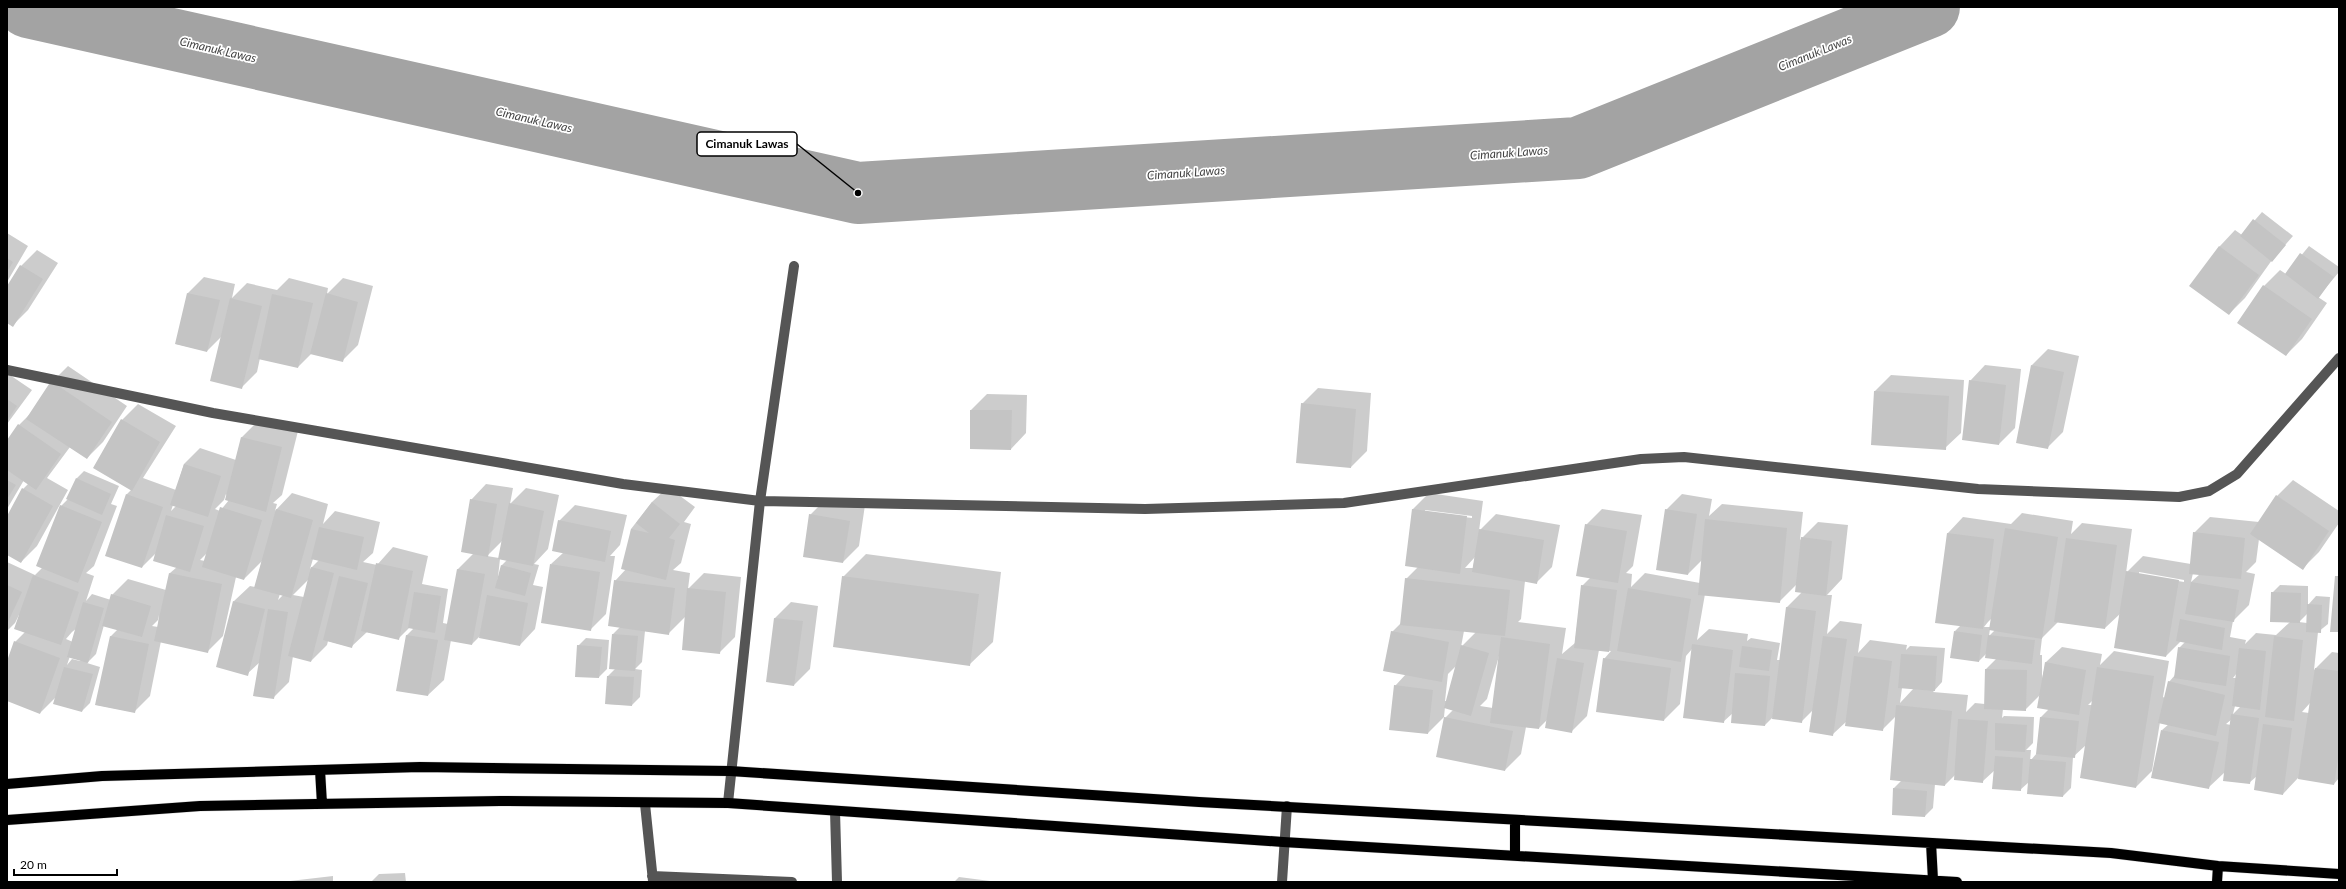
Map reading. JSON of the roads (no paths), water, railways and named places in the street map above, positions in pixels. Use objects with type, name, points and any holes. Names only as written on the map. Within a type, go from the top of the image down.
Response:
[{"type":"main road","points":[[7,784],[102,776],[428,767],[730,770],[1515,820],[2111,854],[2218,866],[2339,874]]},
{"type":"main road","points":[[320,770],[322,804]]},
{"type":"main road","points":[[7,820],[200,806],[500,801],[646,804],[728,803],[1283,842],[1957,882]]},
{"type":"main road","points":[[1515,820],[1515,855]]},
{"type":"main road","points":[[1931,844],[1933,880]]},
{"type":"main road","points":[[2217,882],[2218,866]]},
{"type":"street","points":[[728,803],[730,770],[760,501],[794,266]]},
{"type":"street","points":[[7,370],[213,413],[623,484],[760,501],[1145,509],[1344,502],[1641,459],[1684,456],[1978,489],[2179,497],[2209,491],[2237,474],[2339,358]]},
{"type":"street","points":[[646,804],[653,879],[792,882]]},
{"type":"street","points":[[1282,882],[1281,867],[1287,806]]},
{"type":"street","points":[[835,811],[837,882]]},
{"type":"waterway","name":"Cimanuk Lawas","points":[[28,7],[858,193],[1578,148],[1929,7]]},
{"type":"place","name":"Cimanuk Lawas","points":[[858,193]]}]
